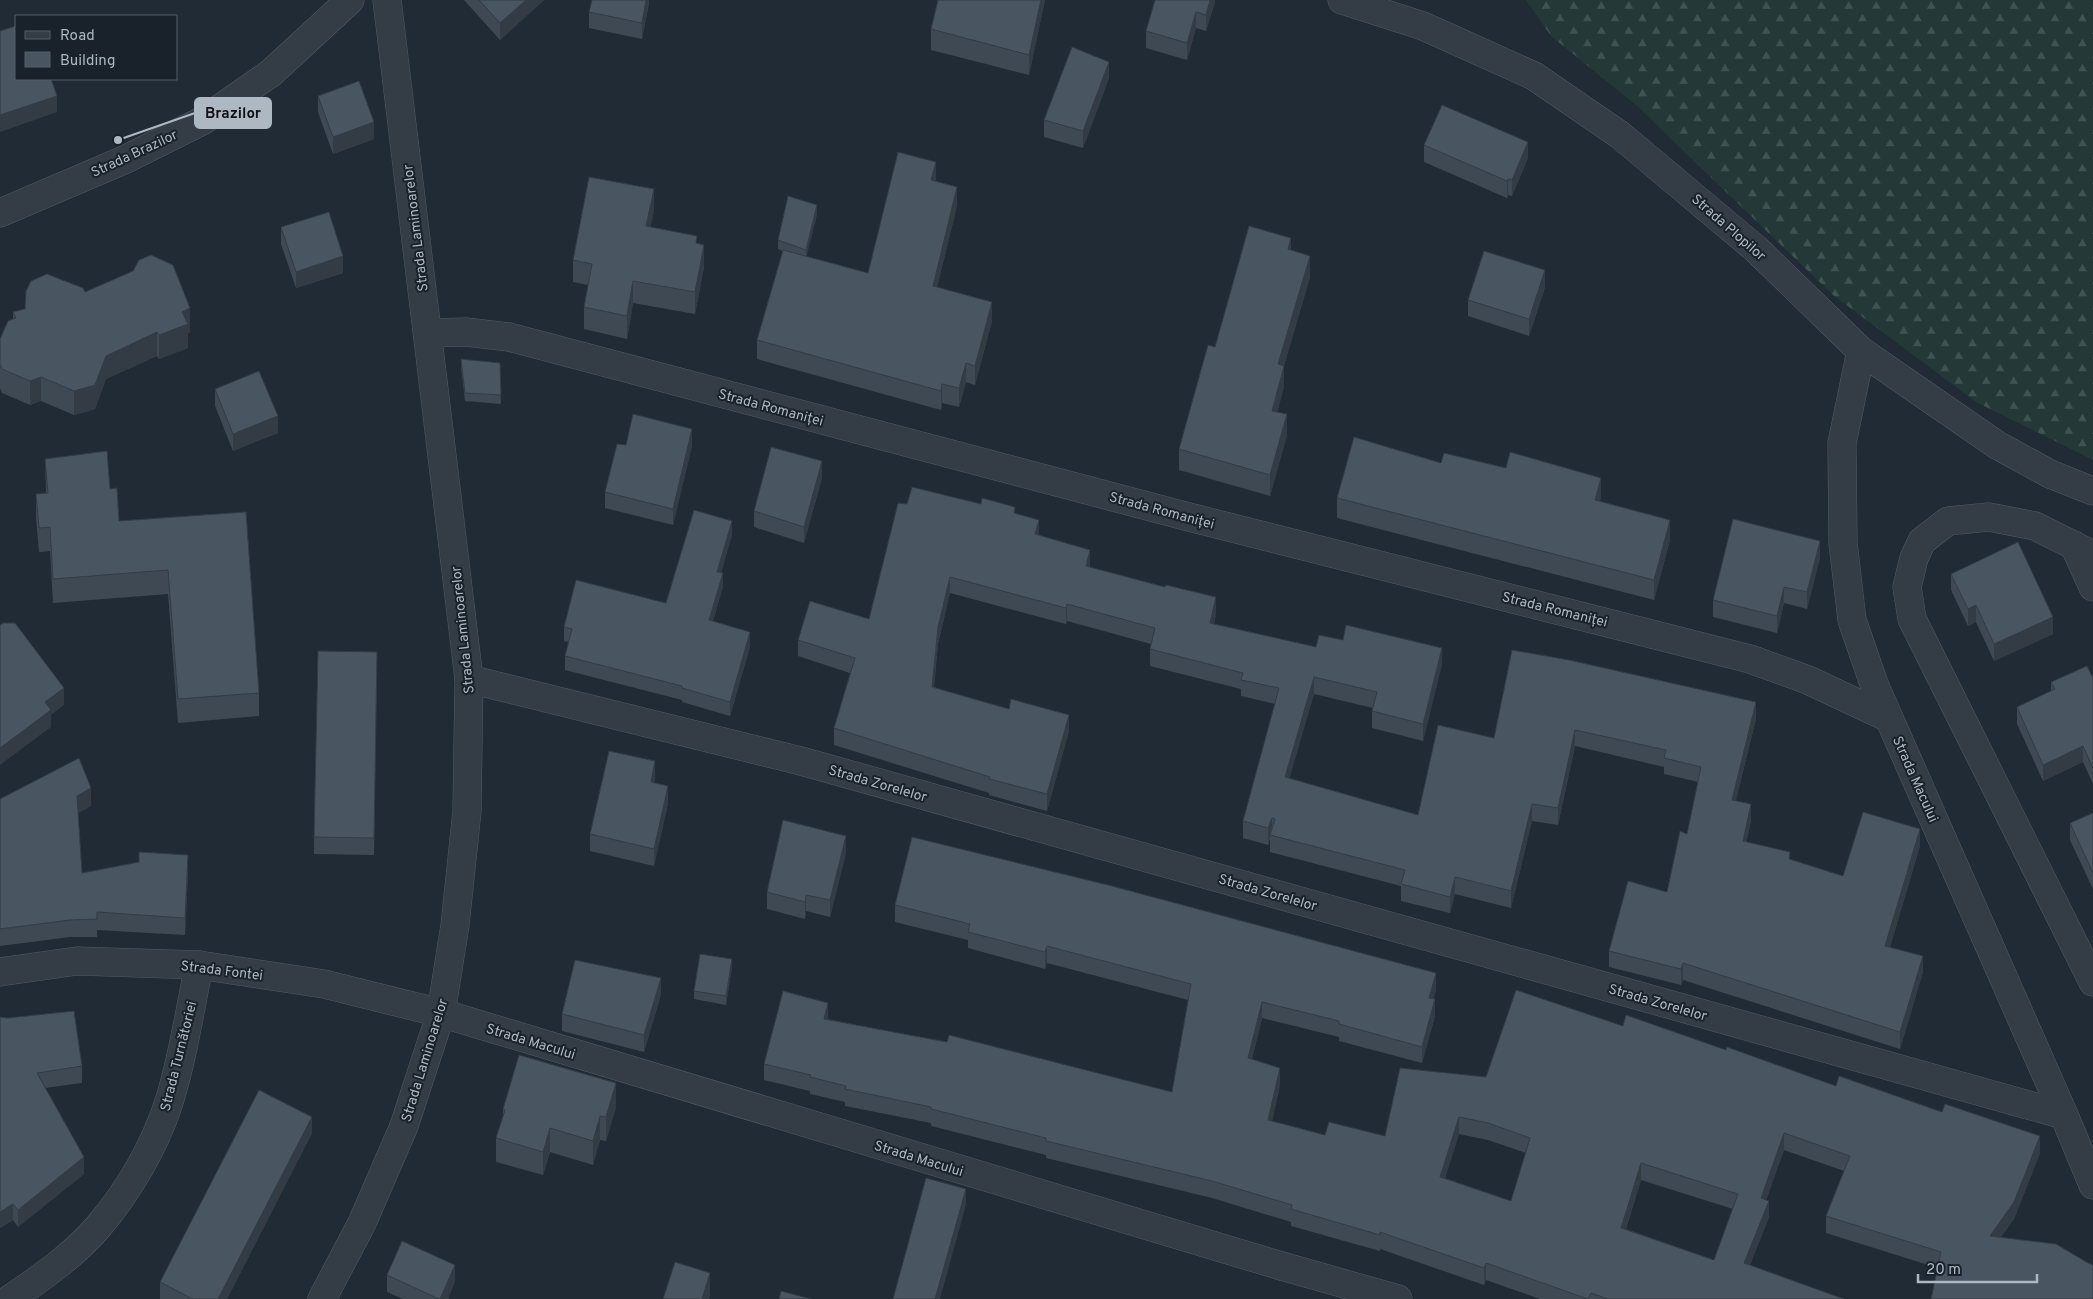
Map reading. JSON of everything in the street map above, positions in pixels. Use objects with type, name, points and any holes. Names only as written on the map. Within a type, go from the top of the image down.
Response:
[{"type":"street","name":"Strada Brazilor","points":[[0,212],[124,160],[202,121],[271,73],[350,0]]},
{"type":"street","name":"Strada Laminoarelor","points":[[322,1299],[362,1223],[404,1126],[441,1013],[455,925],[467,811],[469,679],[387,0]]},
{"type":"street","name":"Strada Plopilor","points":[[1342,0],[1423,26],[1534,76],[1620,135],[1756,249],[1861,351],[1997,445],[2050,474],[2093,491]]},
{"type":"street","name":"Strada Romaniței","points":[[428,333],[466,332],[509,338],[1185,516],[1750,659],[1808,680],[1889,718]]},
{"type":"street","name":"Strada Macului","points":[[1861,351],[1842,443],[1842,543],[1852,620],[1874,684],[2093,1185]]},
{"type":"street","points":[[2093,587],[2083,550],[2035,526],[1989,517],[1948,521],[1922,541],[1914,558],[1907,587],[1912,619],[2093,982]]},
{"type":"street","name":"Strada Zorelelor","points":[[469,679],[800,761],[2064,1116]]},
{"type":"street","name":"Strada Fontei","points":[[0,972],[77,961],[199,965],[324,984],[441,1013]]},
{"type":"street","name":"Strada Turnătoriei","points":[[10,1299],[51,1271],[98,1227],[141,1167],[169,1103],[183,1047],[199,965]]},
{"type":"street","name":"Strada Macului","points":[[441,1013],[1240,1254],[1398,1299]]},
{"type":"green space","points":[[1526,0],[2093,0],[2093,460],[1976,402],[1833,295],[1637,106],[1551,36]]},
{"type":"building","points":[[479,0],[526,0],[500,23]]},
{"type":"building","points":[[592,0],[646,0],[642,23],[589,12]]},
{"type":"building","points":[[938,0],[1041,0],[1029,55],[931,29]]},
{"type":"building","points":[[1155,0],[1210,0],[1206,15],[1196,12],[1187,43],[1146,31]]},
{"type":"building","points":[[15,26],[15,80],[51,80],[57,96],[0,115],[0,31]]},
{"type":"building","points":[[1072,47],[1109,62],[1083,131],[1044,120]]},
{"type":"building","points":[[359,81],[374,122],[333,137],[318,96]]},
{"type":"building","points":[[1442,105],[1528,142],[1512,180],[1508,179],[1507,181],[1424,145]]},
{"type":"building","points":[[898,152],[936,162],[931,180],[957,187],[933,286],[992,302],[975,366],[966,363],[959,388],[942,384],[941,391],[757,340],[783,250],[868,273]]},
{"type":"building","points":[[589,177],[654,189],[646,226],[697,236],[696,243],[704,245],[695,292],[633,281],[627,316],[584,307],[592,264],[573,260]]},
{"type":"building","points":[[788,196],[817,205],[806,250],[778,240]]},
{"type":"building","points":[[329,212],[343,256],[296,272],[281,227]]},
{"type":"building","points":[[1249,226],[1291,238],[1288,249],[1310,256],[1278,364],[1284,366],[1272,411],[1287,414],[1270,475],[1179,449],[1208,345],[1215,347]]},
{"type":"building","points":[[1484,251],[1545,270],[1529,319],[1468,300]]},
{"type":"building","points":[[151,255],[173,265],[190,308],[182,312],[188,324],[159,335],[157,332],[106,356],[95,385],[74,391],[41,377],[30,381],[2,369],[0,364],[0,339],[8,321],[16,318],[13,312],[25,309],[26,291],[31,281],[47,274],[83,288],[85,292],[133,271],[139,260]]},
{"type":"building","points":[[461,359],[500,363],[501,395],[465,393]]},
{"type":"building","points":[[259,371],[278,416],[233,434],[215,389]]},
{"type":"building","points":[[633,414],[692,429],[673,509],[605,492],[617,444],[626,445]]},
{"type":"building","points":[[1354,437],[1441,463],[1444,453],[1506,468],[1510,452],[1601,478],[1595,500],[1670,520],[1654,580],[1337,498]]},
{"type":"building","points":[[771,447],[822,461],[804,527],[754,511]]},
{"type":"building","points":[[107,451],[110,489],[117,488],[119,521],[246,512],[259,693],[178,699],[168,570],[53,579],[50,527],[39,528],[36,494],[48,493],[45,459]]},
{"type":"building","points":[[912,487],[981,504],[982,498],[1015,507],[1014,513],[1039,520],[1035,534],[1090,550],[1086,566],[1165,587],[1166,585],[1216,597],[1210,623],[1316,647],[1319,635],[1343,640],[1346,625],[1442,648],[1423,724],[1372,711],[1377,692],[1314,677],[1285,777],[1418,815],[1438,725],[1494,738],[1512,650],[1569,660],[1756,702],[1732,800],[1751,804],[1743,841],[1790,852],[1789,859],[1843,876],[1863,812],[1920,829],[1885,946],[1923,956],[1900,1032],[1683,963],[1681,969],[1609,951],[1628,881],[1667,892],[1680,831],[1687,834],[1701,767],[1664,758],[1666,750],[1575,730],[1558,808],[1532,804],[1511,891],[1455,877],[1450,897],[1401,884],[1405,870],[1270,835],[1275,819],[1272,818],[1268,828],[1243,821],[1279,688],[1241,680],[1243,673],[1150,649],[1155,628],[1067,604],[1066,608],[950,577],[938,627],[932,687],[1009,709],[1011,699],[1069,715],[1047,794],[989,779],[990,777],[834,728],[855,658],[798,640],[810,601],[869,619],[898,503],[907,504]]},
{"type":"building","points":[[694,510],[732,521],[717,572],[723,573],[709,620],[750,632],[730,702],[682,688],[682,686],[565,656],[572,629],[564,627],[576,580],[666,603]]},
{"type":"building","points":[[1733,519],[1820,541],[1807,592],[1784,587],[1777,616],[1713,600]]},
{"type":"building","points":[[2018,542],[2053,617],[1994,644],[1976,605],[1968,609],[1951,574]]},
{"type":"building","points":[[3,623],[15,623],[64,688],[45,702],[51,710],[0,748],[0,625]]},
{"type":"building","points":[[318,651],[377,652],[374,838],[314,837]]},
{"type":"building","points":[[2087,666],[2093,678],[2093,768],[2083,746],[2043,765],[2017,707],[2055,689],[2051,682]]},
{"type":"building","points":[[609,751],[655,761],[651,782],[668,786],[654,849],[590,834]]},
{"type":"building","points":[[79,758],[91,788],[77,796],[82,873],[139,862],[139,852],[188,855],[185,918],[97,912],[97,919],[70,920],[0,929],[0,799]]},
{"type":"building","points":[[2093,813],[2093,873],[2070,823]]},
{"type":"building","points":[[783,820],[846,836],[830,900],[806,895],[805,902],[767,892]]},
{"type":"building","points":[[912,837],[1112,886],[1436,973],[1429,998],[1435,999],[1422,1047],[1339,1024],[1339,1021],[1262,1002],[1248,1058],[1280,1068],[1268,1120],[1325,1135],[1329,1122],[1385,1136],[1400,1068],[1486,1077],[1516,990],[1623,1026],[1626,1015],[1726,1050],[1727,1047],[1836,1086],[1839,1076],[1942,1112],[1945,1104],[2040,1136],[2014,1202],[1990,1236],[2056,1244],[2093,1265],[2093,1299],[1931,1299],[1941,1252],[1826,1216],[1850,1156],[1784,1133],[1761,1198],[1769,1201],[1744,1263],[1844,1299],[1608,1299],[1591,1293],[1588,1299],[1486,1263],[1484,1268],[1380,1232],[1380,1235],[1291,1209],[1292,1205],[1212,1181],[1046,1141],[1046,1138],[931,1109],[931,1107],[845,1089],[846,1086],[810,1077],[811,1075],[764,1064],[783,991],[828,1003],[824,1019],[947,1042],[949,1035],[1172,1092],[1191,984],[1047,946],[1045,952],[968,932],[970,924],[895,905]],"holes":[[[1459,1117],[1488,1123],[1530,1138],[1511,1201],[1440,1177]],[[1641,1163],[1738,1194],[1714,1260],[1621,1228]]]},
{"type":"building","points":[[700,954],[732,959],[726,996],[694,991]]},
{"type":"building","points":[[575,960],[661,978],[644,1035],[562,1014]]},
{"type":"building","points":[[74,1011],[82,1066],[37,1073],[84,1157],[18,1210],[13,1204],[0,1212],[0,1017],[7,1018]]},
{"type":"building","points":[[519,1055],[616,1083],[606,1117],[600,1116],[593,1141],[550,1128],[543,1152],[496,1138]]},
{"type":"building","points":[[259,1090],[312,1117],[218,1299],[193,1299],[160,1282]]},
{"type":"building","points":[[926,1178],[966,1189],[935,1299],[893,1299]]},
{"type":"building","points":[[402,1241],[455,1265],[440,1299],[387,1275]]},
{"type":"building","points":[[675,1262],[710,1273],[702,1299],[663,1299]]},
{"type":"building","points":[[781,1291],[811,1299],[779,1299]]},
{"type":"place","name":"Brazilor","points":[[118,140]]}]
